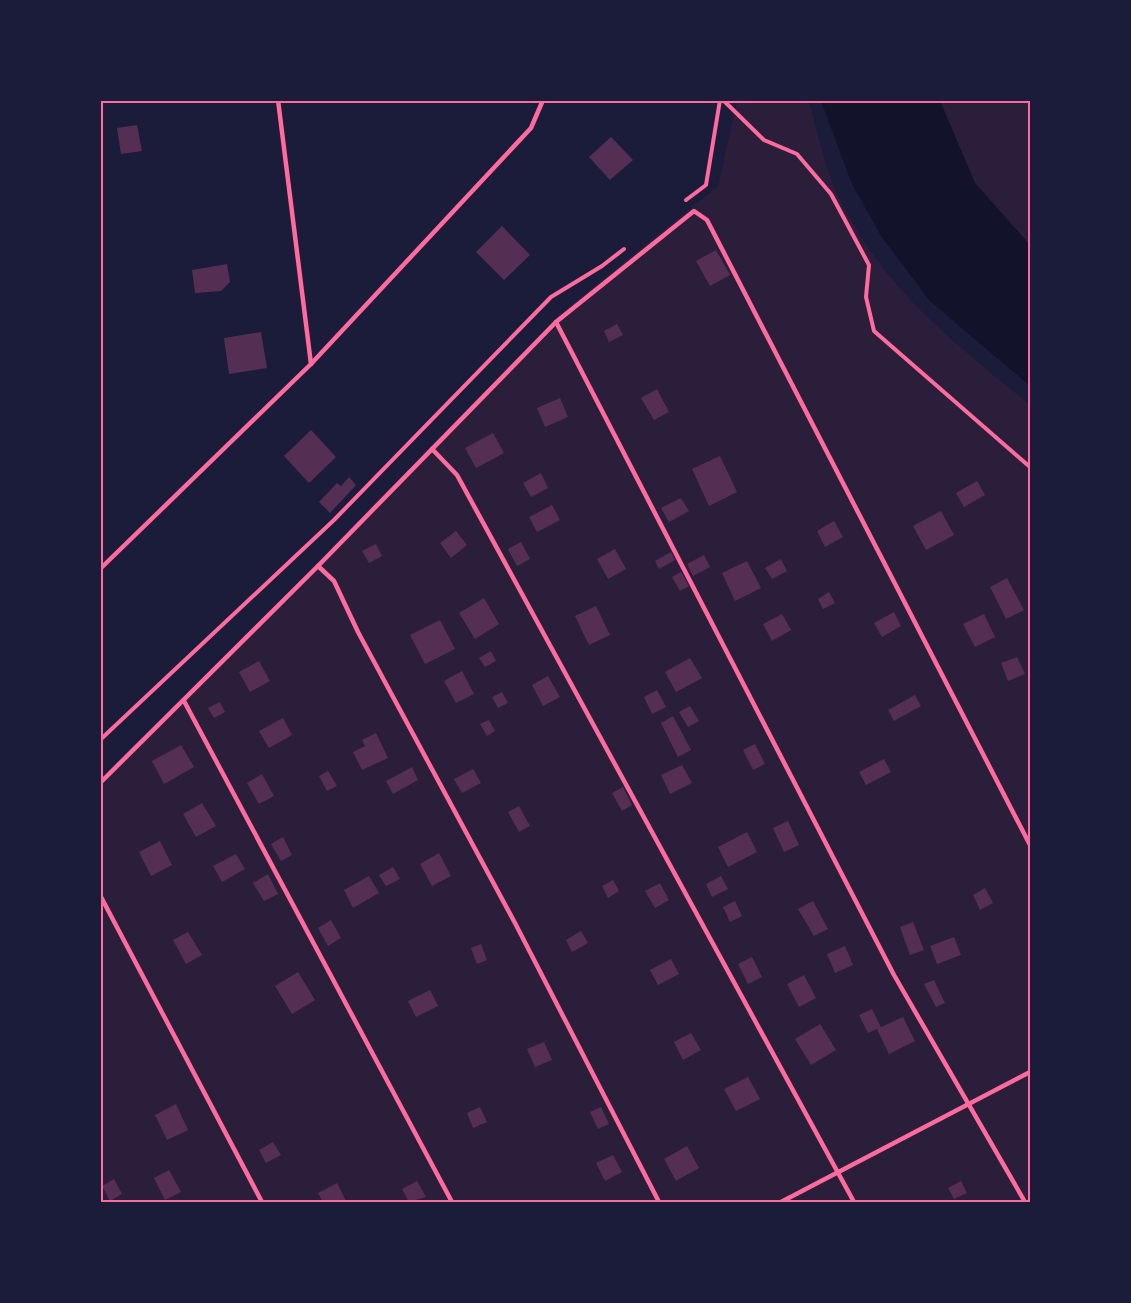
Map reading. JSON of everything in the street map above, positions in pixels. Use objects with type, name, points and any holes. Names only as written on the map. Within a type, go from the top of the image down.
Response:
[{"type":"lane","points":[[278,100],[311,364]]},
{"type":"lane","points":[[100,569],[311,364],[531,128],[543,100]]},
{"type":"lane","points":[[100,783],[318,566],[556,322],[694,211],[707,220],[1030,845]]},
{"type":"lane","points":[[556,322],[894,975],[1025,1203]]},
{"type":"lane","points":[[432,449],[458,476],[854,1203]]},
{"type":"lane","points":[[318,566],[334,581],[358,632],[515,923],[659,1203]]},
{"type":"lane","points":[[184,701],[452,1203]]},
{"type":"lane","points":[[100,895],[262,1203]]},
{"type":"lane","points":[[781,1203],[1030,1072]]},
{"type":"path","points":[[684,202],[706,184],[722,100]]},
{"type":"path","points":[[722,100],[764,140],[797,154],[831,194],[869,265],[866,297],[874,331],[1030,468]]},
{"type":"path","points":[[100,740],[341,513],[551,297],[602,266],[630,244]]},
{"type":"shaded area","points":[[737,101],[809,101],[835,189],[853,224],[873,255],[919,309],[1030,405],[1030,1202],[101,1202],[101,783],[561,313],[718,186]]},
{"type":"shaded area","points":[[821,101],[940,101],[975,183],[1030,245],[1030,386],[930,301],[881,236],[852,184]]},
{"type":"shaded area","points":[[940,101],[1030,101],[1030,245],[975,183]]},
{"type":"building","points":[[137,125],[142,151],[121,154],[117,128]]},
{"type":"building","points":[[611,137],[633,160],[610,180],[589,157]]},
{"type":"building","points":[[502,226],[530,255],[504,280],[476,252]]},
{"type":"building","points":[[716,250],[730,275],[710,286],[696,261]]},
{"type":"building","points":[[227,264],[230,282],[221,291],[195,293],[192,270]]},
{"type":"building","points":[[617,324],[623,335],[609,342],[604,331]]},
{"type":"building","points":[[261,332],[267,368],[229,374],[224,338]]},
{"type":"building","points":[[657,389],[669,412],[654,420],[641,398]]},
{"type":"building","points":[[560,398],[568,417],[545,427],[537,408]]},
{"type":"building","points":[[311,430],[336,457],[309,483],[284,456]]},
{"type":"building","points":[[493,433],[504,453],[476,468],[465,448]]},
{"type":"building","points":[[720,456],[737,492],[709,506],[692,469]]},
{"type":"building","points":[[541,473],[548,488],[531,497],[523,483]]},
{"type":"building","points":[[349,477],[356,485],[330,513],[319,502],[337,483],[341,486]]},
{"type":"building","points":[[977,481],[985,495],[964,507],[956,493]]},
{"type":"building","points":[[681,498],[689,511],[669,522],[661,508]]},
{"type":"building","points":[[552,505],[560,520],[537,532],[529,517]]},
{"type":"building","points":[[941,511],[954,535],[926,550],[913,526]]},
{"type":"building","points":[[834,521],[843,537],[825,547],[817,531]]},
{"type":"building","points":[[456,531],[467,545],[451,558],[440,543]]},
{"type":"building","points":[[521,542],[530,559],[517,566],[508,549]]},
{"type":"building","points":[[376,544],[382,556],[369,563],[362,551]]},
{"type":"building","points":[[615,549],[626,569],[608,579],[597,559]]},
{"type":"building","points":[[671,552],[675,560],[659,569],[655,561]]},
{"type":"building","points":[[704,555],[710,567],[693,576],[687,564]]},
{"type":"building","points":[[781,559],[787,571],[772,579],[765,568]]},
{"type":"building","points":[[747,561],[761,588],[735,601],[722,573]]},
{"type":"building","points":[[681,572],[689,586],[680,591],[672,577]]},
{"type":"building","points":[[1007,578],[1024,610],[1006,619],[990,587]]},
{"type":"building","points":[[829,592],[835,603],[823,609],[818,599]]},
{"type":"building","points":[[484,598],[499,624],[475,639],[459,613]]},
{"type":"building","points":[[596,606],[610,635],[589,645],[575,616]]},
{"type":"building","points":[[894,612],[901,626],[882,637],[874,623]]},
{"type":"building","points":[[782,614],[791,630],[772,641],[763,624]]},
{"type":"building","points":[[984,614],[995,637],[975,647],[963,624]]},
{"type":"building","points":[[440,620],[455,649],[425,664],[410,635]]},
{"type":"building","points":[[491,651],[496,661],[485,667],[479,658]]},
{"type":"building","points":[[1017,657],[1025,674],[1008,681],[1001,663]]},
{"type":"building","points":[[690,658],[702,678],[676,692],[665,672]]},
{"type":"building","points":[[259,661],[270,681],[250,692],[239,672]]},
{"type":"building","points":[[462,671],[474,694],[456,703],[444,681]]},
{"type":"building","points":[[548,676],[560,697],[543,706],[532,685]]},
{"type":"building","points":[[657,690],[666,707],[652,714],[644,697]]},
{"type":"building","points":[[502,692],[508,703],[498,708],[492,697]]},
{"type":"building","points":[[915,695],[921,706],[894,721],[888,710]]},
{"type":"building","points":[[220,702],[225,712],[214,718],[208,708]]},
{"type":"building","points":[[690,706],[699,721],[688,727],[679,712]]},
{"type":"building","points":[[673,716],[691,750],[678,757],[661,723]]},
{"type":"building","points":[[283,718],[292,735],[269,748],[259,731]]},
{"type":"building","points":[[489,720],[495,731],[487,736],[480,724]]},
{"type":"building","points":[[376,733],[388,758],[362,770],[353,752],[365,746],[362,740]]},
{"type":"building","points":[[755,744],[765,764],[753,770],[743,750]]},
{"type":"building","points":[[181,745],[194,767],[164,784],[152,761]]},
{"type":"building","points":[[884,759],[891,772],[866,785],[859,772]]},
{"type":"building","points":[[682,765],[692,783],[670,794],[661,775]]},
{"type":"building","points":[[412,767],[418,780],[393,794],[386,781]]},
{"type":"building","points":[[473,769],[481,783],[462,793],[454,779]]},
{"type":"building","points":[[328,771],[337,786],[327,791],[319,776]]},
{"type":"building","points":[[262,774],[274,796],[259,804],[247,783]]},
{"type":"building","points":[[623,787],[632,805],[622,811],[612,793]]},
{"type":"building","points":[[202,803],[216,826],[196,837],[183,814]]},
{"type":"building","points":[[519,806],[530,826],[519,832],[508,812]]},
{"type":"building","points":[[788,821],[799,845],[784,852],[773,828]]},
{"type":"building","points":[[747,832],[757,852],[728,867],[718,847]]},
{"type":"building","points":[[283,837],[292,855],[281,861],[271,844]]},
{"type":"building","points":[[160,841],[172,865],[151,876],[139,852]]},
{"type":"building","points":[[439,853],[451,876],[432,886],[420,864]]},
{"type":"building","points":[[236,854],[245,869],[222,882],[213,866]]},
{"type":"building","points":[[393,867],[400,879],[386,886],[379,875]]},
{"type":"building","points":[[268,874],[278,894],[264,901],[253,883]]},
{"type":"building","points":[[369,876],[379,893],[353,908],[344,890]]},
{"type":"building","points":[[721,876],[728,889],[712,897],[706,884]]},
{"type":"building","points":[[613,880],[619,891],[608,898],[602,886]]},
{"type":"building","points":[[660,883],[669,900],[655,908],[645,891]]},
{"type":"building","points":[[985,888],[993,903],[980,910],[973,895]]},
{"type":"building","points":[[735,901],[742,916],[730,922],[723,907]]},
{"type":"building","points":[[813,901],[828,929],[814,936],[798,909]]},
{"type":"building","points":[[331,920],[341,938],[328,946],[318,928]]},
{"type":"building","points":[[913,922],[924,950],[910,955],[900,927]]},
{"type":"building","points":[[581,931],[588,943],[572,952],[566,940]]},
{"type":"building","points":[[188,932],[202,955],[186,964],[173,940]]},
{"type":"building","points":[[954,937],[961,955],[937,964],[930,946]]},
{"type":"building","points":[[481,944],[487,960],[477,964],[471,948]]},
{"type":"building","points":[[845,946],[853,965],[835,973],[827,954]]},
{"type":"building","points":[[752,957],[762,977],[748,984],[738,964]]},
{"type":"building","points":[[671,959],[679,974],[658,985],[650,970]]},
{"type":"building","points":[[298,972],[315,1000],[292,1014],[275,986]]},
{"type":"building","points":[[804,975],[816,998],[799,1007],[787,984]]},
{"type":"building","points":[[934,980],[945,1003],[936,1007],[924,984]]},
{"type":"building","points":[[430,990],[438,1006],[416,1017],[408,1001]]},
{"type":"building","points":[[872,1009],[881,1027],[903,1017],[915,1041],[889,1054],[877,1029],[868,1033],[859,1015]]},
{"type":"building","points":[[820,1024],[836,1050],[811,1065],[795,1039]]},
{"type":"building","points":[[691,1033],[701,1050],[683,1060],[674,1042]]},
{"type":"building","points":[[544,1042],[552,1060],[535,1067],[527,1049]]},
{"type":"building","points":[[748,1077],[760,1099],[736,1111],[724,1089]]},
{"type":"building","points":[[176,1104],[188,1130],[167,1140],[155,1115]]},
{"type":"building","points":[[480,1107],[487,1122],[473,1128],[467,1113]]},
{"type":"building","points":[[601,1107],[609,1124],[598,1129],[590,1112]]},
{"type":"building","points":[[273,1142],[281,1155],[266,1163],[259,1150]]},
{"type":"building","points":[[687,1146],[699,1168],[676,1181],[664,1159]]},
{"type":"building","points":[[613,1155],[622,1172],[605,1181],[596,1163]]},
{"type":"building","points":[[169,1170],[181,1192],[165,1200],[154,1178]]},
{"type":"building","points":[[114,1179],[122,1194],[110,1201],[102,1186]]},
{"type":"building","points":[[417,1181],[426,1197],[409,1202],[402,1189]]},
{"type":"building","points":[[961,1181],[967,1193],[954,1199],[948,1188]]},
{"type":"building","points":[[337,1183],[346,1201],[323,1202],[318,1193]]}]
